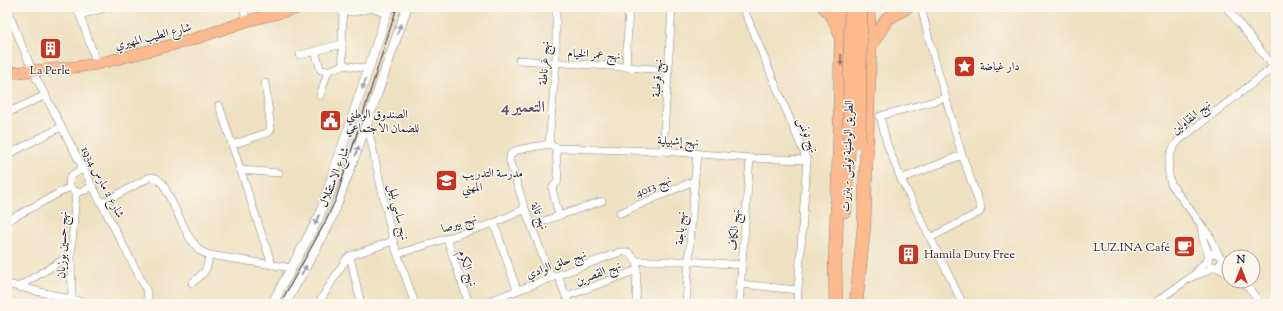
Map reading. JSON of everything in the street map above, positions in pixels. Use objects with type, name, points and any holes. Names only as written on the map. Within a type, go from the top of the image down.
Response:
[{"type":"highway","points":[[824,7],[837,23],[841,39]]},
{"type":"highway","points":[[836,304],[841,39],[844,7]]},
{"type":"highway","name":"الطريق الوطنية تونس - بنزرت","points":[[851,7],[855,304]]},
{"type":"highway","points":[[855,304],[864,226],[870,46],[866,7]]},
{"type":"highway","name":"الطريق الوطنية تونس - بنزرت","points":[[840,304],[866,7]]},
{"type":"highway","points":[[870,46],[887,19],[907,7]]},
{"type":"main road","name":"شارع الطيب المهيري","points":[[7,73],[34,72],[97,64],[191,40],[247,22],[302,7]]},
{"type":"main road","points":[[844,7],[853,12],[864,11],[866,7]]},
{"type":"street","points":[[77,7],[97,64]]},
{"type":"street","points":[[80,15],[109,7]]},
{"type":"street","points":[[243,7],[247,22]]},
{"type":"street","name":"شارع الاستقلال","points":[[285,304],[328,226],[367,123],[407,7]]},
{"type":"street","name":"نهج غرناطة","points":[[548,144],[556,62],[556,7]]},
{"type":"street","points":[[626,67],[629,7]]},
{"type":"street","name":"نهج قرطبة","points":[[663,151],[672,7]]},
{"type":"street","name":"نهج تونس","points":[[743,7],[807,160],[797,304]]},
{"type":"street","points":[[921,7],[962,155],[981,204],[980,212],[930,238]]},
{"type":"street","points":[[1226,7],[1275,65]]},
{"type":"street","points":[[342,8],[348,12],[373,8],[388,10]]},
{"type":"street","points":[[342,8],[343,65]]},
{"type":"street","name":"شارع 2 مارس 1934","points":[[7,9],[34,72],[61,127],[146,289],[148,297],[146,304]]},
{"type":"street","name":"شارع الاستقلال","points":[[272,304],[319,217],[388,10]]},
{"type":"street","points":[[300,55],[342,44]]},
{"type":"street","points":[[315,51],[321,70],[328,71],[343,65],[369,69]]},
{"type":"street","name":"نهج عمر الخيام","points":[[519,60],[669,70]]},
{"type":"street","name":"نهج المقاولين","points":[[1220,256],[1211,238],[1171,184],[1168,174],[1169,155],[1178,141],[1275,65]]},
{"type":"street","points":[[320,96],[328,71]]},
{"type":"street","points":[[232,145],[269,132],[271,129],[265,83]]},
{"type":"street","points":[[7,113],[46,95]]},
{"type":"street","points":[[880,116],[945,98]]},
{"type":"street","points":[[219,105],[272,264]]},
{"type":"street","points":[[868,107],[875,109],[880,116],[887,144],[901,179],[963,304]]},
{"type":"street","name":"نهج ساسي بليل","points":[[367,123],[393,241],[415,304]]},
{"type":"street","points":[[7,155],[61,127]]},
{"type":"street","name":"نهج إشبيلية","points":[[548,144],[556,148],[663,151],[750,158],[807,160]]},
{"type":"street","name":"نهج تالة","points":[[548,144],[513,152],[510,157],[510,162],[525,209],[554,277],[567,296],[569,304]]},
{"type":"street","points":[[556,148],[558,181],[552,188],[559,216]]},
{"type":"street","name":"نهج باجة","points":[[686,304],[697,153]]},
{"type":"street","points":[[901,179],[962,155]]},
{"type":"street","name":"نهج الكاف","points":[[739,304],[750,158]]},
{"type":"street","points":[[73,189],[69,179],[83,168]]},
{"type":"street","points":[[241,170],[279,173]]},
{"type":"street","points":[[102,203],[150,177],[156,178],[163,184],[189,237],[200,251],[210,255],[292,268]]},
{"type":"street","name":"نهج 4013","points":[[620,213],[694,181]]},
{"type":"street","points":[[7,221],[73,189],[84,191],[92,186]]},
{"type":"street","name":"نهج حسين بوزيان","points":[[72,299],[71,255],[73,189]]},
{"type":"street","points":[[532,225],[602,201]]},
{"type":"street","name":"نهج بيرصا","points":[[398,254],[494,223],[525,209]]},
{"type":"street","points":[[494,223],[517,290]]},
{"type":"street","points":[[862,304],[864,226]]},
{"type":"street","name":"نهج المقاولين","points":[[1201,226],[1208,257]]},
{"type":"street","name":"نهج الكرم","points":[[447,239],[469,304]]},
{"type":"street","points":[[318,304],[346,259],[350,256],[393,241]]},
{"type":"street","name":"نهج حلق الوادي","points":[[481,304],[620,252],[628,252],[637,261]]},
{"type":"street","points":[[1153,304],[1191,277],[1213,253],[1220,256],[1220,264],[1191,277]]},
{"type":"street","points":[[18,287],[71,255]]},
{"type":"street","points":[[192,283],[206,272],[210,255]]},
{"type":"street","points":[[350,256],[361,304]]},
{"type":"street","points":[[1208,257],[1209,264],[1221,270]]},
{"type":"street","points":[[636,304],[637,261]]},
{"type":"street","name":"نهج القصرين","points":[[637,261],[690,261],[742,265]]},
{"type":"street","name":"نهج القصرين","points":[[567,296],[637,270]]},
{"type":"street","points":[[7,284],[91,304]]},
{"type":"street","points":[[741,284],[797,290]]},
{"type":"street","points":[[1249,289],[1261,304]]},
{"type":"tram line","points":[[280,304],[326,221],[336,199],[397,7]]},
{"type":"place","name":"La Perle","points":[[50,49]]},
{"type":"place","name":"دار غياضة","points":[[964,66]]},
{"type":"place","name":"الصندوق الوطني للضمان الاجتماعي","points":[[331,121]]},
{"type":"place","name":"مدرسة التدريب المهني","points":[[447,180]]},
{"type":"place","name":"LUZ.INA Café","points":[[1185,247]]},
{"type":"place","name":"Hamila Duty Free","points":[[909,254]]},
{"type":"district","name":"التعمير 4","points":[[523,106]]}]
